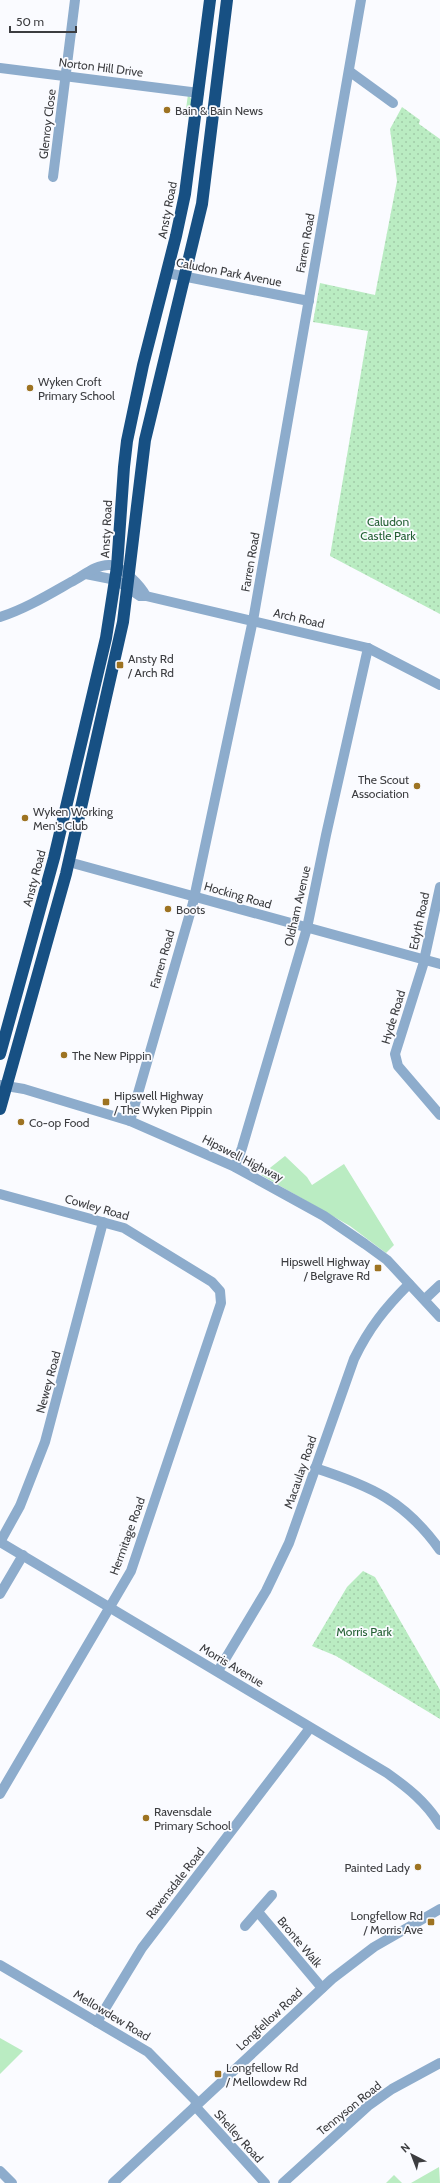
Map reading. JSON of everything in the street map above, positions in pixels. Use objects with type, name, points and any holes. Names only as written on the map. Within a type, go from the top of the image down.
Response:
[{"type":"highway","name":"Ansty Road","points":[[0,1054],[54,858],[100,665],[116,580],[127,441],[143,365],[167,273],[185,194],[210,0]]},
{"type":"highway","points":[[0,1108],[3,1085],[72,863],[82,800],[124,622],[147,428],[202,204],[227,0]]},
{"type":"highway","points":[[199,93],[207,91],[210,87],[219,34],[225,16]]},
{"type":"highway","points":[[54,858],[72,863]]},
{"type":"street","name":"Glenroy Close","points":[[53,176],[75,0]]},
{"type":"street","name":"Farren Road","points":[[130,1121],[194,896],[253,621],[362,0]]},
{"type":"street","name":"Norton Hill Drive","points":[[0,68],[199,93]]},
{"type":"street","points":[[349,71],[393,103]]},
{"type":"street","name":"Caludon Park Avenue","points":[[167,273],[309,301]]},
{"type":"street","points":[[0,617],[19,610],[86,574],[92,569],[106,565],[117,567],[130,577],[146,596]]},
{"type":"street","points":[[86,574],[116,580],[140,596],[146,596]]},
{"type":"street","name":"Arch Road","points":[[146,596],[368,648],[440,685]]},
{"type":"street","name":"Oldham Avenue","points":[[235,1167],[242,1148],[307,928],[329,821],[368,648]]},
{"type":"street","name":"Hocking Road","points":[[72,863],[440,964]]},
{"type":"street","name":"Edyth Road","points":[[424,960],[440,887]]},
{"type":"street","name":"Hyde Road","points":[[424,960],[395,1054],[395,1061],[440,1115]]},
{"type":"street","name":"Hipswell Highway","points":[[3,1085],[130,1121],[235,1167],[332,1221],[386,1260],[440,1316]]},
{"type":"street","name":"Cowley Road","points":[[0,1194],[104,1222],[134,1232],[204,1276],[218,1289]]},
{"type":"street","name":"Newey Road","points":[[0,1542],[20,1506],[45,1442],[104,1222]]},
{"type":"street","name":"Macaulay Road","points":[[218,1671],[277,1572],[289,1543],[354,1359],[364,1338],[376,1320],[409,1284]]},
{"type":"street","points":[[425,1299],[440,1285]]},
{"type":"street","name":"Hermitage Road","points":[[0,1794],[110,1608],[130,1571],[221,1303],[218,1289]]},
{"type":"street","points":[[315,1468],[357,1482],[383,1495],[412,1517],[428,1534],[440,1550]]},
{"type":"street","name":"Morris Avenue","points":[[0,1542],[387,1773],[413,1792],[431,1811],[440,1825]]},
{"type":"street","points":[[0,1594],[23,1555]]},
{"type":"street","name":"Ravensdale Road","points":[[97,2022],[142,1948],[310,1728]]},
{"type":"street","points":[[245,1926],[272,1895]]},
{"type":"street","name":"Longfellow Road","points":[[113,2183],[322,1988],[374,1947],[440,1909]]},
{"type":"street","name":"Bronte Walk","points":[[258,1912],[322,1988]]},
{"type":"street","name":"Mellowdew Road","points":[[0,1965],[148,2052],[197,2105]]},
{"type":"street","name":"Tennyson Road","points":[[283,2183],[368,2106],[392,2089],[439,2066]]},
{"type":"street","name":"Shelley Road","points":[[197,2105],[265,2183]]},
{"type":"street","points":[[0,2171],[12,2183]]},
{"type":"green space","points":[[188,94],[193,102],[191,117],[185,117]]},
{"type":"green space","name":"Caludon Castle Park","points":[[402,107],[420,120],[419,124],[440,139],[440,614],[330,556],[368,331],[313,322],[320,283],[375,295],[397,181],[390,129]]},
{"type":"green space","points":[[285,1156],[307,1177],[312,1185],[344,1164],[394,1245],[386,1253],[350,1226],[261,1175]]},
{"type":"green space","name":"Morris Park","points":[[363,1571],[375,1577],[440,1690],[440,1719],[336,1656],[312,1646],[347,1587]]},
{"type":"green space","points":[[0,2038],[23,2051],[0,2074]]},
{"type":"green space","points":[[439,2167],[440,2183],[411,2183]]},
{"type":"green space","points":[[394,2175],[402,2183],[386,2183]]},
{"type":"place","name":"Bain & Bain News","points":[[167,110]]},
{"type":"place","name":"Wyken Croft Primary School","points":[[30,388]]},
{"type":"place","name":"Ansty Rd / Arch Rd","points":[[120,665]]},
{"type":"place","name":"The Scout Association","points":[[417,786]]},
{"type":"place","name":"Wyken Working Men's Club","points":[[25,818]]},
{"type":"place","name":"Boots","points":[[168,909]]},
{"type":"place","name":"The New Pippin","points":[[64,1055]]},
{"type":"place","name":"Hipswell Highway / The Wyken Pippin","points":[[106,1102]]},
{"type":"place","name":"Co-op Food","points":[[21,1122]]},
{"type":"place","name":"Hipswell Highway / Belgrave Rd","points":[[378,1268]]},
{"type":"place","name":"Ravensdale Primary School","points":[[146,1818]]},
{"type":"place","name":"Painted Lady","points":[[418,1867]]},
{"type":"place","name":"Longfellow Rd / Morris Ave","points":[[431,1922]]},
{"type":"place","name":"Longfellow Rd / Mellowdew Rd","points":[[218,2074]]}]
